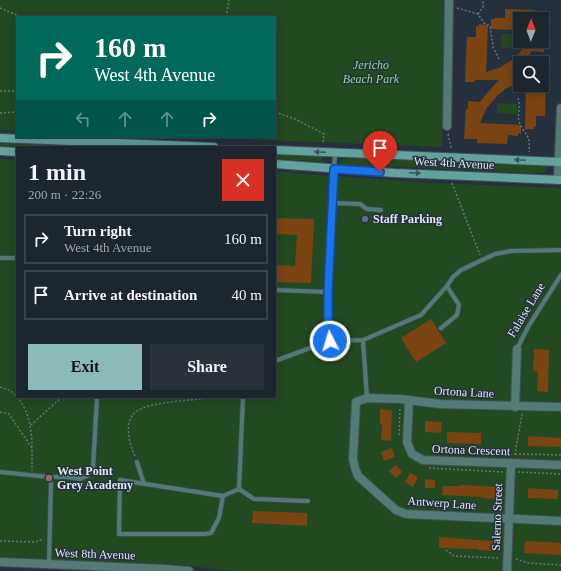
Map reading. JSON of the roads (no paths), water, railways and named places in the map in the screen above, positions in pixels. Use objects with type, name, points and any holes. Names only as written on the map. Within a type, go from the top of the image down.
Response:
[{"type":"main road","points":[[0,138],[190,146]]},
{"type":"main road","name":"West 4th Avenue","points":[[276,150],[560,162]]},
{"type":"main road","points":[[0,151],[16,152]]},
{"type":"main road","name":"West 4th Avenue","points":[[276,164],[334,169],[559,180]]},
{"type":"street","points":[[447,126],[449,4]]},
{"type":"street","points":[[559,180],[561,108]]},
{"type":"street","name":"Falaise Lane","points":[[517,348],[519,407]]},
{"type":"street","name":"Ortona Lane","points":[[367,398],[409,400],[440,404],[561,407]]},
{"type":"street","name":"Antwerp Lane","points":[[367,398],[356,402],[353,459],[355,468],[358,476],[396,510],[406,514],[419,516],[561,521]]},
{"type":"street","name":"Ortona Crescent","points":[[409,400],[407,442],[412,454],[423,460],[510,459],[561,465]]},
{"type":"street","name":"Salerno Street","points":[[507,571],[510,459]]},
{"type":"street","name":"West 8th Avenue","points":[[0,562],[189,571]]},
{"type":"lane","points":[[330,341],[328,330],[328,292],[335,152]]},
{"type":"lane","points":[[332,203],[360,204],[367,209],[381,210]]},
{"type":"lane","points":[[276,361],[330,341],[363,340],[421,315],[447,286],[453,277],[461,270],[482,259],[495,254],[511,252],[561,250]]},
{"type":"lane","points":[[0,258],[16,258]]},
{"type":"lane","name":"Falaise Lane","points":[[517,348],[528,327],[561,275]]},
{"type":"lane","points":[[441,328],[458,315],[459,305],[447,286]]},
{"type":"lane","points":[[276,290],[328,292]]},
{"type":"lane","points":[[363,340],[367,398]]},
{"type":"lane","points":[[0,472],[80,479],[87,476],[92,471],[97,398]]},
{"type":"lane","points":[[239,489],[243,398]]},
{"type":"lane","points":[[137,462],[144,484]]},
{"type":"lane","points":[[49,477],[51,482],[49,564]]},
{"type":"lane","points":[[223,496],[219,518],[211,532],[205,534],[119,534],[120,480],[223,496],[239,489]]},
{"type":"lane","points":[[239,489],[254,499],[308,501]]},
{"type":"place","name":"Staff Parking","points":[[365,219]]},
{"type":"place","name":"West Point Grey Academy","points":[[49,478]]},
{"type":"park label","name":"Jericho Beach Park","points":[[371,72]]}]
